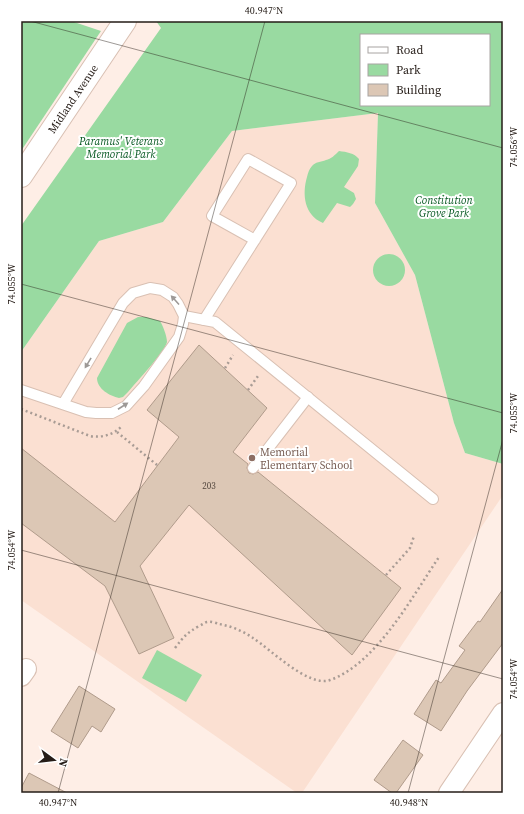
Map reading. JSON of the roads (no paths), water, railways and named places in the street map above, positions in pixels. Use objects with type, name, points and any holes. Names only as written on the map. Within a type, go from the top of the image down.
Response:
[{"type":"street","name":"Midland Avenue","points":[[21,176],[126,21]]},
{"type":"street","points":[[449,793],[503,713]]},
{"type":"lane","points":[[204,320],[255,240],[291,183],[248,159],[212,216],[255,240]]},
{"type":"lane","points":[[21,390],[86,412],[112,413],[126,406],[144,386],[179,337],[184,316],[178,304],[172,297],[162,290],[150,288],[133,293],[124,303],[63,404]]},
{"type":"lane","points":[[184,316],[215,322],[433,499]]},
{"type":"lane","points":[[253,468],[308,397]]},
{"type":"place","name":"Memorial Elementary School","points":[[252,458]]},
{"type":"park label","name":"Paramus' Veterans Memorial Park","points":[[121,147]]},
{"type":"park label","name":"Constitution Grove Park","points":[[444,206]]}]
